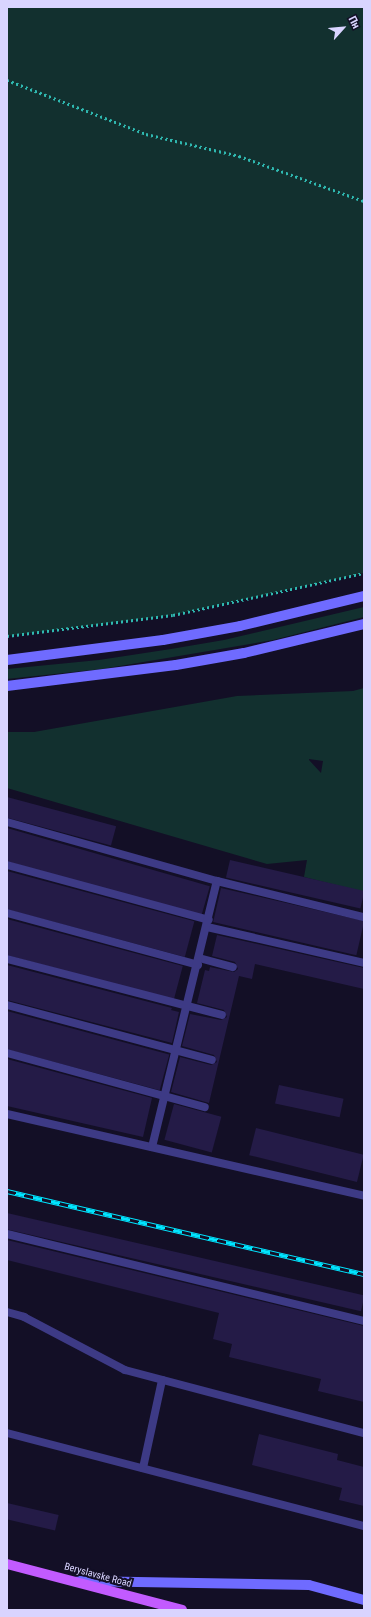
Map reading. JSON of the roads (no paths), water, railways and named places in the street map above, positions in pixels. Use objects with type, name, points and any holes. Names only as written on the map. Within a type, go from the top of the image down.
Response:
[{"type":"main road","name":"Beryslavske Road","points":[[7,1564],[182,1610]]},
{"type":"street","points":[[7,660],[163,640],[240,626],[364,596]]},
{"type":"street","points":[[7,686],[184,664],[282,645],[364,624]]},
{"type":"street","points":[[74,1581],[309,1585],[364,1600]]},
{"type":"lane","points":[[7,822],[218,881],[364,917]]},
{"type":"lane","points":[[7,865],[208,924],[364,963]]},
{"type":"lane","points":[[152,1147],[218,881]]},
{"type":"lane","points":[[7,913],[199,961],[233,966]]},
{"type":"lane","points":[[7,959],[222,1015]]},
{"type":"lane","points":[[7,1005],[212,1060]]},
{"type":"lane","points":[[7,1053],[205,1107]]},
{"type":"lane","points":[[7,1114],[364,1196]]},
{"type":"lane","points":[[7,1234],[364,1321]]},
{"type":"lane","points":[[7,1312],[24,1317],[125,1370],[364,1433]]},
{"type":"lane","points":[[143,1468],[162,1380]]},
{"type":"lane","points":[[7,1433],[364,1526]]},
{"type":"railway","points":[[7,1191],[364,1274]]}]
